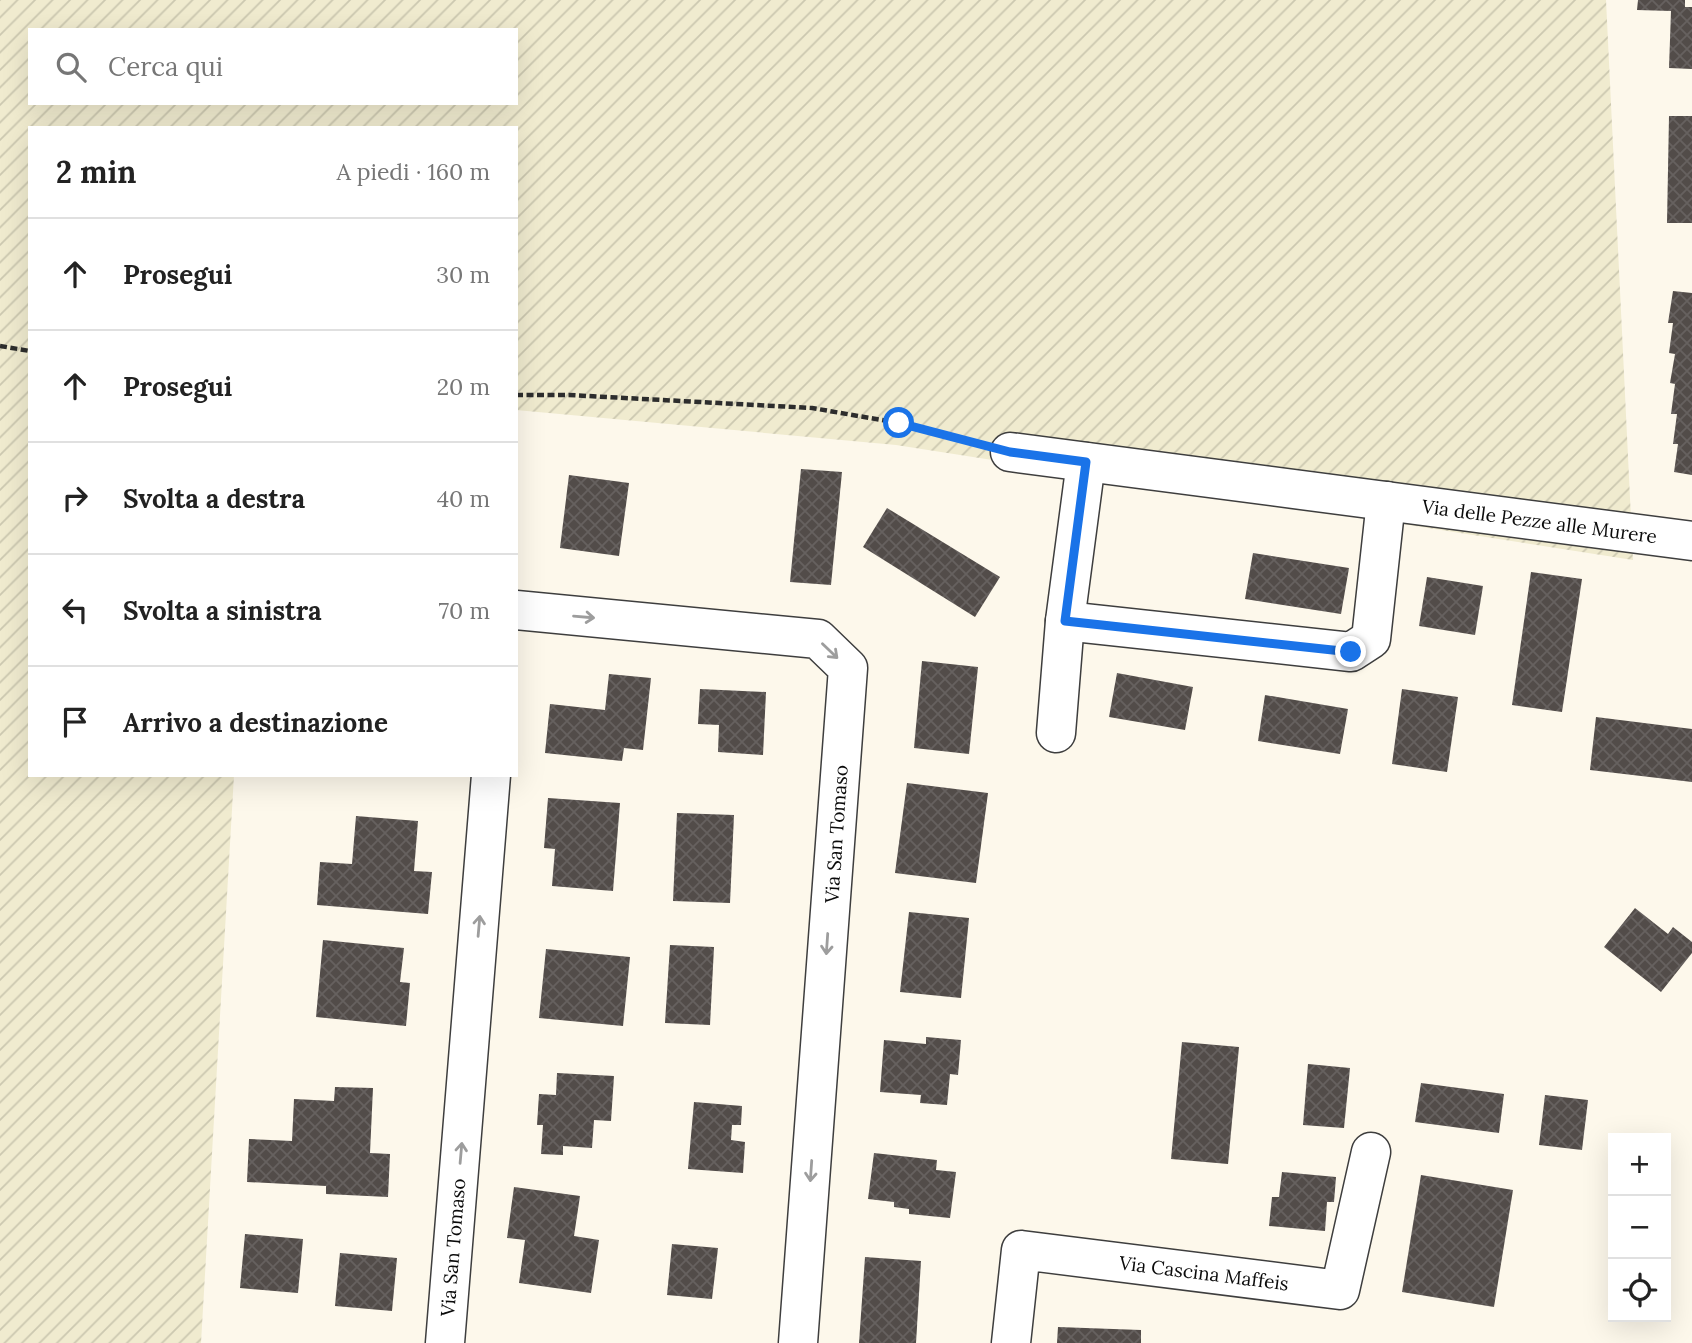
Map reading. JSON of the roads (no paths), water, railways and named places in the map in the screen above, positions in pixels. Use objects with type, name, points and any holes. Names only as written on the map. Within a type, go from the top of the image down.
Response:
[{"type":"street","name":"Via delle Pezze alle Murere","points":[[1010,452],[1692,541]]},
{"type":"street","points":[[1056,733],[1065,621],[1086,462]]},
{"type":"street","points":[[1065,621],[1351,652],[1371,639],[1386,501]]},
{"type":"street","name":"Via San Tomaso","points":[[518,610],[818,639],[848,668],[798,1343]]},
{"type":"street","name":"Via San Tomaso","points":[[445,1343],[491,777]]},
{"type":"street","name":"Via Cascina Maffeis","points":[[1011,1343],[1021,1250],[1340,1290],[1371,1152]]}]
